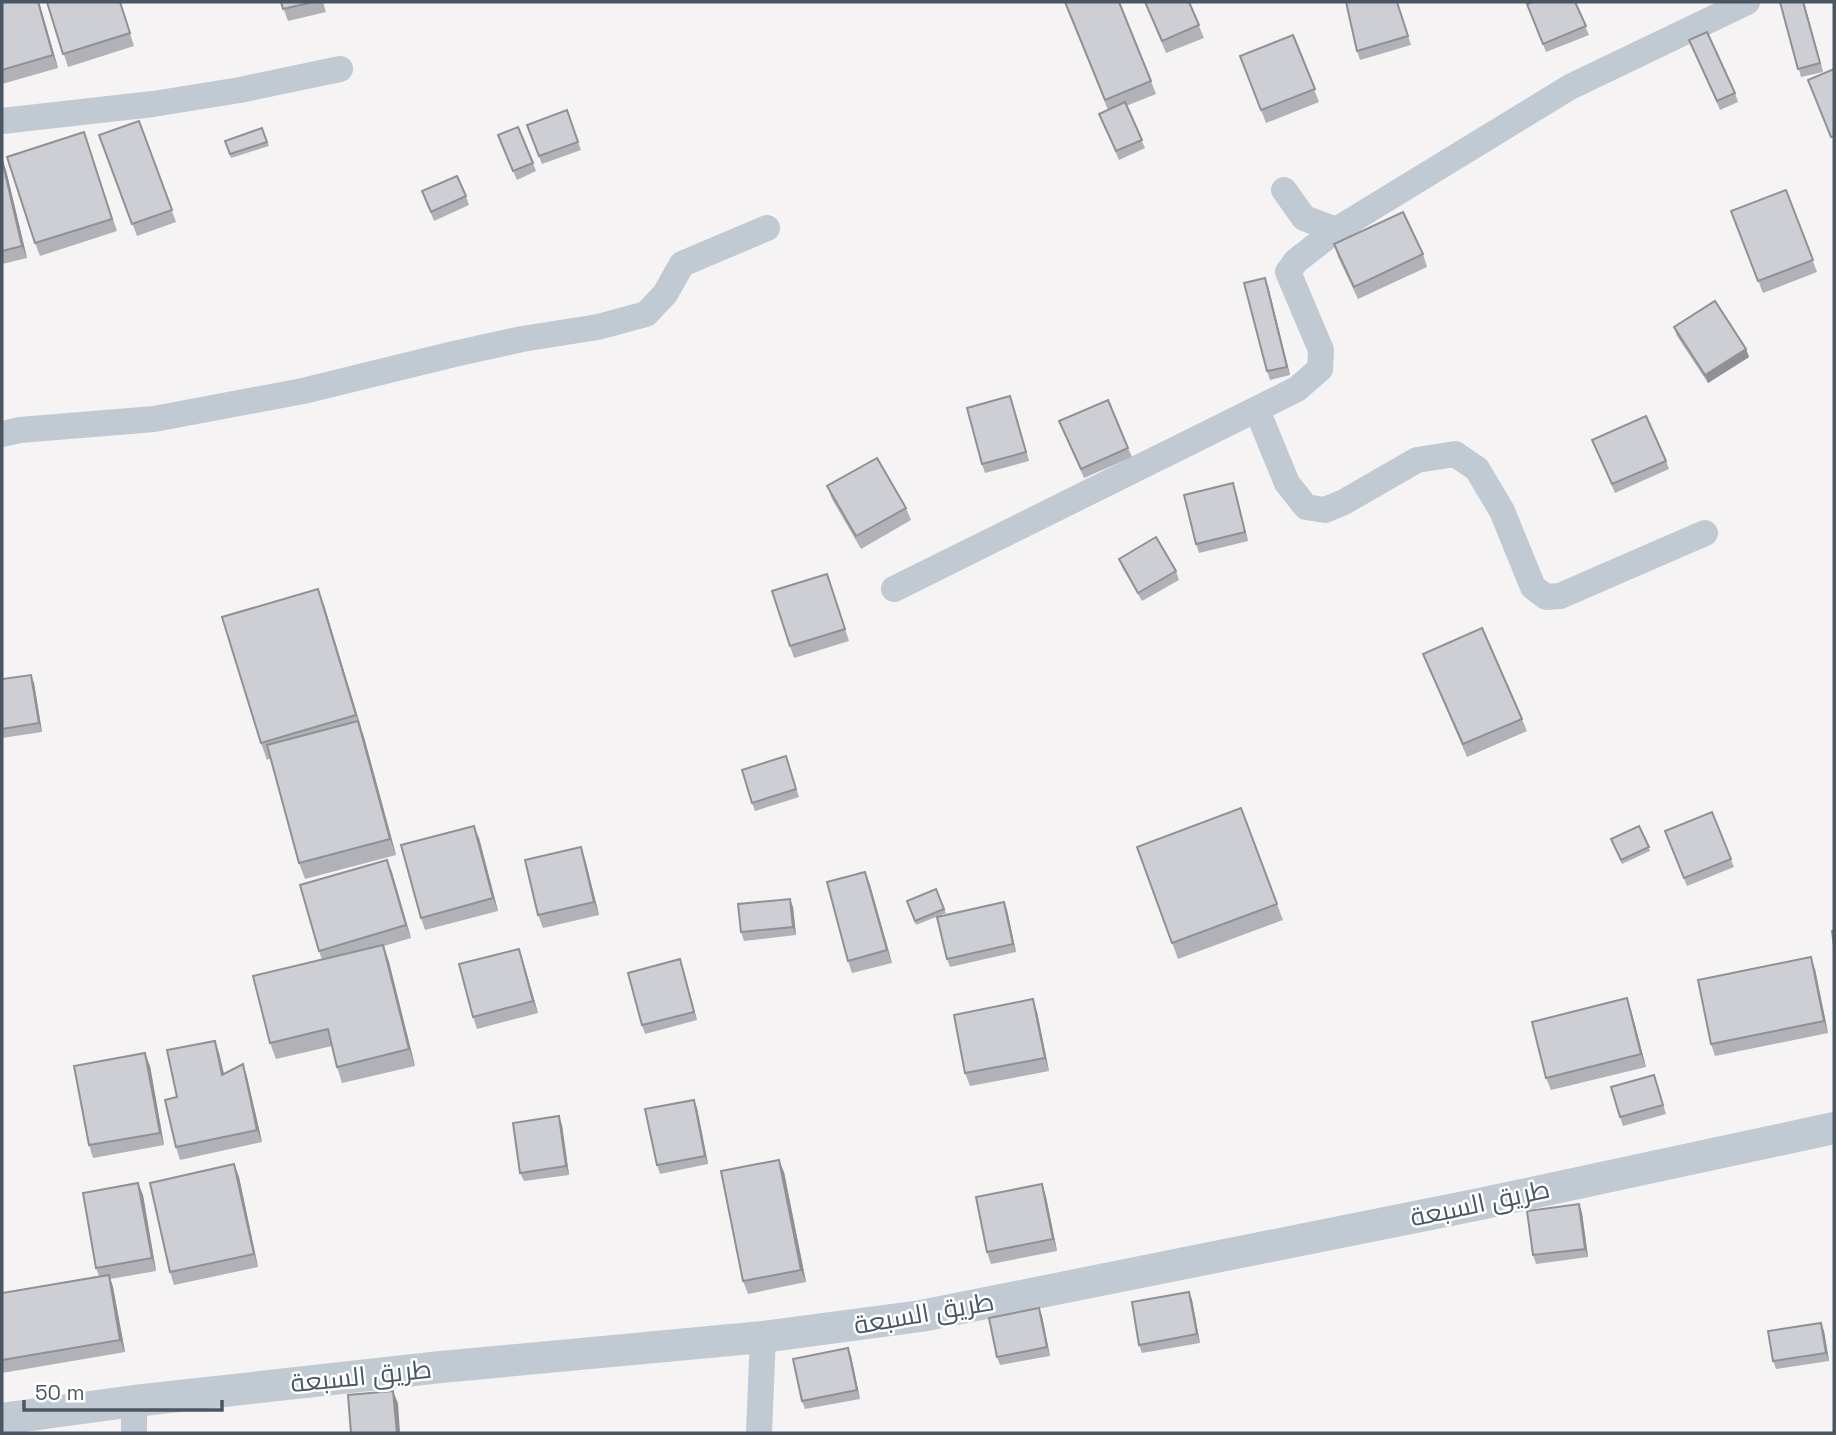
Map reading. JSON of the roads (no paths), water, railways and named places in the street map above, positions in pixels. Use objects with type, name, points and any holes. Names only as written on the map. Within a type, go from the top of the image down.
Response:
[{"type":"street","points":[[894,589],[1297,389],[1320,369],[1321,350],[1288,272],[1296,261],[1336,230],[1570,87],[1747,2]]},
{"type":"street","points":[[2,121],[191,98],[340,69]]},
{"type":"street","points":[[1284,190],[1304,218],[1336,230]]},
{"type":"street","points":[[2,434],[20,430],[154,419],[303,391],[522,339],[598,327],[646,314],[665,294],[682,264],[767,228]]},
{"type":"street","points":[[1257,410],[1287,483],[1306,507],[1325,510],[1417,460],[1455,454],[1477,469],[1502,511],[1533,587],[1546,597],[1560,596],[1705,533]]},
{"type":"street","name":"طريق السبعة","points":[[2,1419],[134,1401],[441,1367],[764,1337],[935,1313],[1466,1206],[1834,1128]]},
{"type":"street","points":[[759,1433],[764,1337]]},
{"type":"street","points":[[134,1401],[134,1433]]}]
